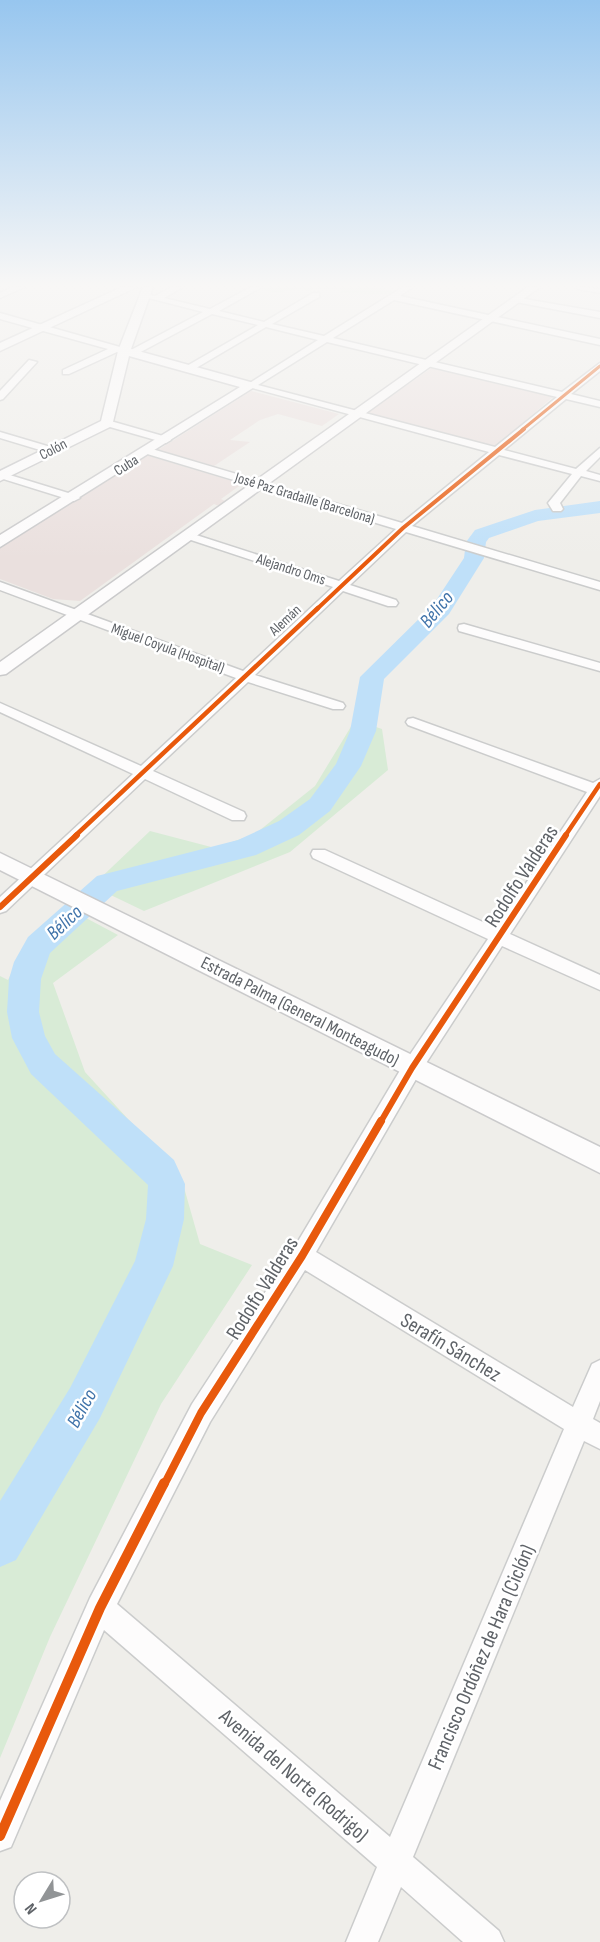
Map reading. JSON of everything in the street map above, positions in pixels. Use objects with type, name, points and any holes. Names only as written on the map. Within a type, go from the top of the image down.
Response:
[{"type":"main road","points":[[107,423],[118,378]]},
{"type":"main road","points":[[219,378],[250,386]]},
{"type":"main road","points":[[0,670],[73,613],[407,378]]},
{"type":"main road","name":"Cuba","points":[[0,542],[74,498],[250,386]]},
{"type":"main road","name":"Colón","points":[[1,476],[107,423]]},
{"type":"main road","points":[[0,659],[189,536],[257,484]]},
{"type":"main road","name":"Estrada Palma (General Monteagudo)","points":[[0,861],[600,1161]]},
{"type":"street","points":[[2,393],[17,378]]},
{"type":"street","points":[[250,386],[264,378]]},
{"type":"street","points":[[490,378],[600,404]]},
{"type":"street","name":"Alemán","points":[[0,907],[403,528],[586,378]]},
{"type":"street","points":[[250,386],[600,478]]},
{"type":"street","points":[[107,423],[166,440]]},
{"type":"street","points":[[0,435],[50,450]]},
{"type":"street","name":"José Paz Gradaille (Barcelona)","points":[[148,451],[600,586]]},
{"type":"street","points":[[557,509],[554,503],[579,472],[600,451]]},
{"type":"street","points":[[1,476],[74,498]]},
{"type":"street","name":"Alejandro Oms","points":[[189,536],[392,603]]},
{"type":"street","name":"Miguel Coyula (Hospital)","points":[[0,586],[244,676],[339,706]]},
{"type":"street","points":[[464,628],[600,667]]},
{"type":"street","points":[[0,706],[238,816]]},
{"type":"street","points":[[412,722],[599,788]]},
{"type":"street","name":"Rodolfo Valderas","points":[[0,1836],[100,1608],[201,1413],[302,1256],[412,1068],[599,788]]},
{"type":"street","points":[[319,854],[600,983]]},
{"type":"street","name":"Serafín Sánchez","points":[[302,1256],[589,1431]]},
{"type":"street","name":"Francisco Ordóñez de Hara (Ciclón)","points":[[362,1942],[394,1862],[589,1431],[600,1372]]},
{"type":"street","name":"Avenida del Norte (Rodrigo)","points":[[100,1608],[488,1942]]},
{"type":"shaded area","points":[[418,378],[477,378],[554,396],[495,447],[367,413]]},
{"type":"shaded area","points":[[251,391],[339,414],[322,426],[278,414],[260,420],[230,440],[250,442],[214,466],[158,450]]},
{"type":"shaded area","points":[[146,455],[242,484],[221,499],[225,501],[219,506],[214,504],[80,601],[53,599],[0,579],[0,548]]},
{"type":"green space","points":[[355,720],[382,729],[388,770],[290,852],[144,911],[92,886],[150,831],[215,848],[255,834],[315,786]]},
{"type":"green space","points":[[69,909],[118,935],[53,983],[85,1072],[181,1177],[200,1244],[252,1265],[161,1404],[50,1637],[0,1758],[0,976],[8,980],[28,939]]},
{"type":"waterway","name":"Bélico","points":[[0,1544],[85,1403],[153,1266],[165,1219],[167,1184],[161,1172],[43,1064],[29,1038],[23,1012],[25,979],[30,962],[39,945],[107,883],[246,848],[289,828],[320,805],[348,766],[363,731],[372,677],[441,609],[474,558],[476,542],[482,534],[535,516],[600,507]]},
{"type":"cycle path","points":[[0,907],[403,528],[586,378]]},
{"type":"cycle path","points":[[0,1836],[100,1608],[201,1413],[302,1256],[412,1068],[600,784]]}]
